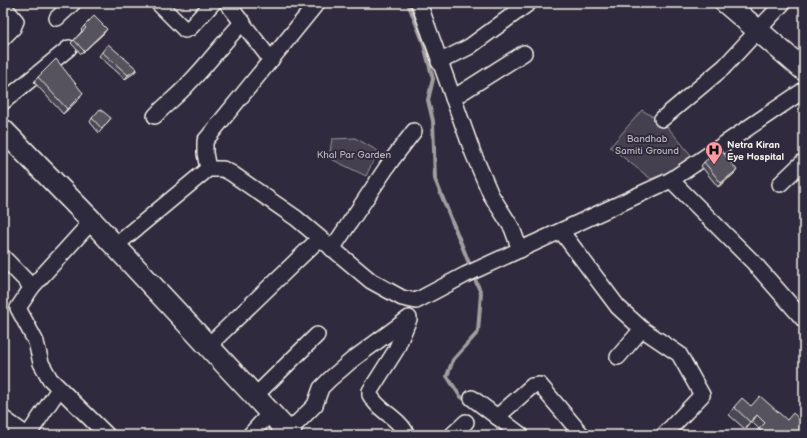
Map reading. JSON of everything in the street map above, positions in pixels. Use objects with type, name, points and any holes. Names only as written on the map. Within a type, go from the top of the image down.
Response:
[{"type":"street","points":[[3,38],[13,28],[16,21],[5,8],[5,3]]},
{"type":"street","points":[[57,18],[73,3]]},
{"type":"street","points":[[158,3],[185,30],[190,28],[213,3]]},
{"type":"street","points":[[227,3],[271,60]]},
{"type":"street","points":[[208,169],[204,153],[206,141],[317,3]]},
{"type":"street","points":[[419,3],[473,153],[491,195],[512,228],[520,250]]},
{"type":"street","points":[[662,120],[724,66],[783,3]]},
{"type":"street","points":[[729,4],[804,70]]},
{"type":"street","points":[[439,62],[469,47],[522,5]]},
{"type":"street","points":[[155,116],[167,102],[190,83],[222,43],[243,22]]},
{"type":"street","points":[[3,102],[70,48]]},
{"type":"street","points":[[452,98],[524,53]]},
{"type":"street","points":[[115,246],[208,169],[223,169],[296,218],[380,287],[402,298],[416,301],[472,272],[671,180],[804,90]]},
{"type":"street","points":[[3,130],[92,221],[290,434],[315,405],[321,388],[330,379],[352,360],[409,318]]},
{"type":"street","points":[[332,249],[383,173],[414,131]]},
{"type":"street","points":[[780,184],[804,161]]},
{"type":"street","points":[[671,180],[754,263],[804,320]]},
{"type":"street","points":[[92,221],[32,287],[18,305],[18,312],[36,342],[45,372],[59,389],[107,435]]},
{"type":"street","points":[[561,231],[618,307],[642,329],[679,354],[702,395],[664,435]]},
{"type":"street","points":[[208,346],[320,239]]},
{"type":"street","points":[[3,256],[32,287]]},
{"type":"street","points":[[407,435],[402,427],[376,403],[370,395],[370,391],[396,350],[416,301]]},
{"type":"street","points":[[618,357],[642,329]]},
{"type":"street","points":[[255,396],[317,335]]},
{"type":"street","points":[[497,417],[532,386],[540,385],[582,435]]},
{"type":"street","points":[[3,418],[28,435],[59,389]]},
{"type":"street","points":[[472,398],[521,435]]},
{"type":"street","points":[[250,435],[270,413]]},
{"type":"street","points":[[452,435],[466,422]]},
{"type":"green space","name":"Bandhab Samiti Ground","points":[[642,110],[665,124],[697,162],[651,179],[610,147]]},
{"type":"green space","name":"Khal Par Garden","points":[[355,138],[378,151],[366,176],[329,158],[332,139]]},
{"type":"building","points":[[94,16],[107,29],[84,51],[74,40],[86,28],[84,26]]},
{"type":"building","points":[[108,44],[137,69],[128,75],[102,52]]},
{"type":"building","points":[[56,59],[83,93],[67,109],[38,77]]},
{"type":"building","points":[[100,109],[111,118],[102,129],[92,118]]},
{"type":"building","points":[[720,149],[737,170],[721,183],[704,162]]},
{"type":"building","points":[[760,396],[787,420],[793,413],[804,423],[804,435],[790,435],[785,431],[782,435],[761,435],[763,433],[759,429],[765,423],[757,415],[750,422],[734,407],[742,398],[751,406]]},
{"type":"waterway","points":[[408,3],[423,41],[433,79],[428,100],[433,121],[435,179],[471,268]]},
{"type":"waterway","points":[[468,402],[460,396],[447,376],[453,360],[478,332],[481,293],[473,275]]},
{"type":"place","name":"Netra Kiran Eye Hospital","points":[[714,165]]}]
